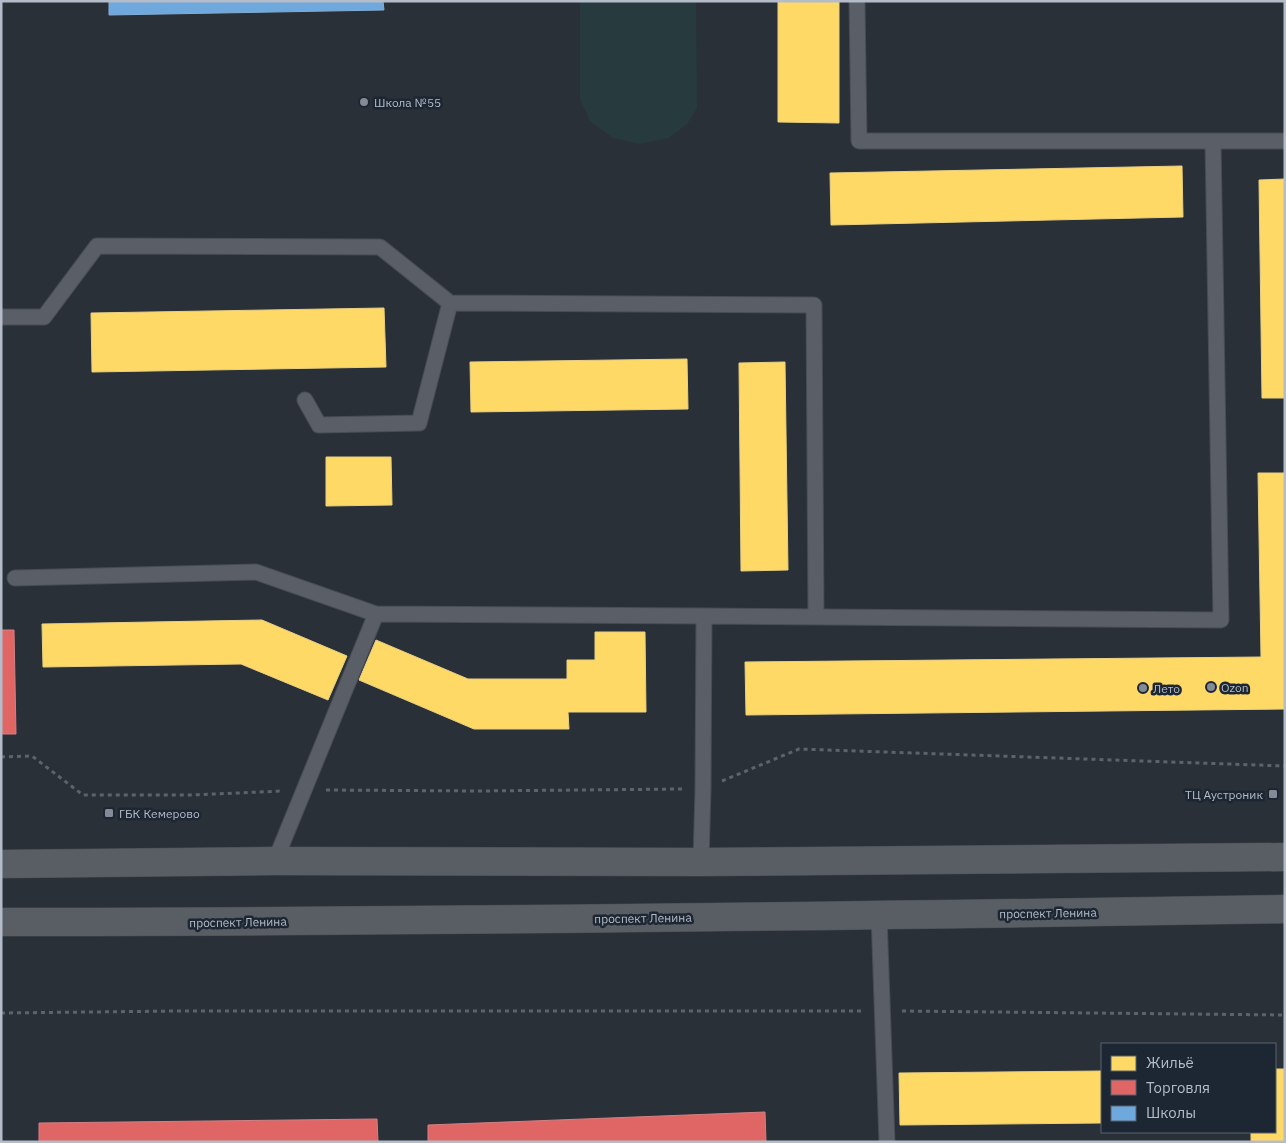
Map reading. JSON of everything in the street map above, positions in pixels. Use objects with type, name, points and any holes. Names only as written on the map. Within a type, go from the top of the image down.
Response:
[{"type":"main road","points":[[1,864],[275,861],[701,862],[1285,857]]},
{"type":"main road","name":"проспект Ленина","points":[[1,922],[879,916],[1285,908]]},
{"type":"lane","points":[[858,1],[859,140],[1285,140]]},
{"type":"lane","points":[[15,578],[256,572],[376,614],[1221,620],[1213,141]]},
{"type":"lane","points":[[1,317],[44,317],[98,246],[380,248],[450,303],[814,305],[816,616]]},
{"type":"lane","points":[[305,400],[319,425],[419,423],[450,303]]},
{"type":"lane","points":[[275,861],[376,614]]},
{"type":"lane","points":[[701,862],[704,616]]},
{"type":"lane","points":[[879,916],[887,1142]]},
{"type":"path","points":[[1,757],[32,756],[83,795],[192,795],[304,790],[703,789],[799,749],[1285,766]]},
{"type":"path","points":[[1,1013],[218,1011],[882,1011],[1285,1015]]},
{"type":"green space","points":[[580,1],[696,1],[697,108],[687,124],[669,138],[639,144],[613,138],[590,121],[580,99]]},
{"type":"building: Жильё","points":[[778,1],[839,1],[839,123],[778,122]]},
{"type":"building: Жильё","points":[[1182,166],[1183,217],[831,225],[830,173]]},
{"type":"building: Жильё","points":[[1285,179],[1285,398],[1262,398],[1259,180]]},
{"type":"building: Жильё","points":[[384,308],[386,367],[92,372],[91,313]]},
{"type":"building: Жильё","points":[[687,359],[688,409],[471,412],[470,362]]},
{"type":"building: Жильё","points":[[785,362],[788,570],[741,571],[739,363]]},
{"type":"building: Жильё","points":[[326,457],[391,457],[392,505],[326,506]]},
{"type":"building: Жильё","points":[[1258,473],[1285,473],[1285,709],[746,715],[745,662],[1261,657]]},
{"type":"building: Жильё","points":[[262,620],[347,656],[328,700],[241,664],[43,667],[42,624]]},
{"type":"building: Жильё","points":[[595,632],[645,632],[646,712],[568,712],[569,729],[474,729],[359,680],[376,640],[468,679],[567,679],[567,660],[595,660]]},
{"type":"building: Жильё","points":[[1276,1069],[1285,1069],[1285,1142],[1251,1142],[1251,1133],[1276,1133]]},
{"type":"building: Жильё","points":[[1101,1071],[1101,1123],[900,1125],[899,1073]]},
{"type":"building: Торговля","points":[[1,630],[14,630],[16,734],[1,734]]},
{"type":"building: Торговля","points":[[765,1112],[766,1142],[428,1142],[428,1125]]},
{"type":"building: Торговля","points":[[377,1119],[378,1142],[39,1142],[39,1123]]},
{"type":"building: Школы","points":[[109,1],[383,1],[384,10],[109,15]]},
{"type":"place","name":"Школа №55","points":[[364,102]]},
{"type":"place","name":"Ozon","points":[[1211,687]]},
{"type":"place","name":"Лето","points":[[1143,688]]},
{"type":"place","name":"ТЦ Аустроник","points":[[1273,794]]},
{"type":"place","name":"ГБК Кемерово","points":[[109,813]]}]
